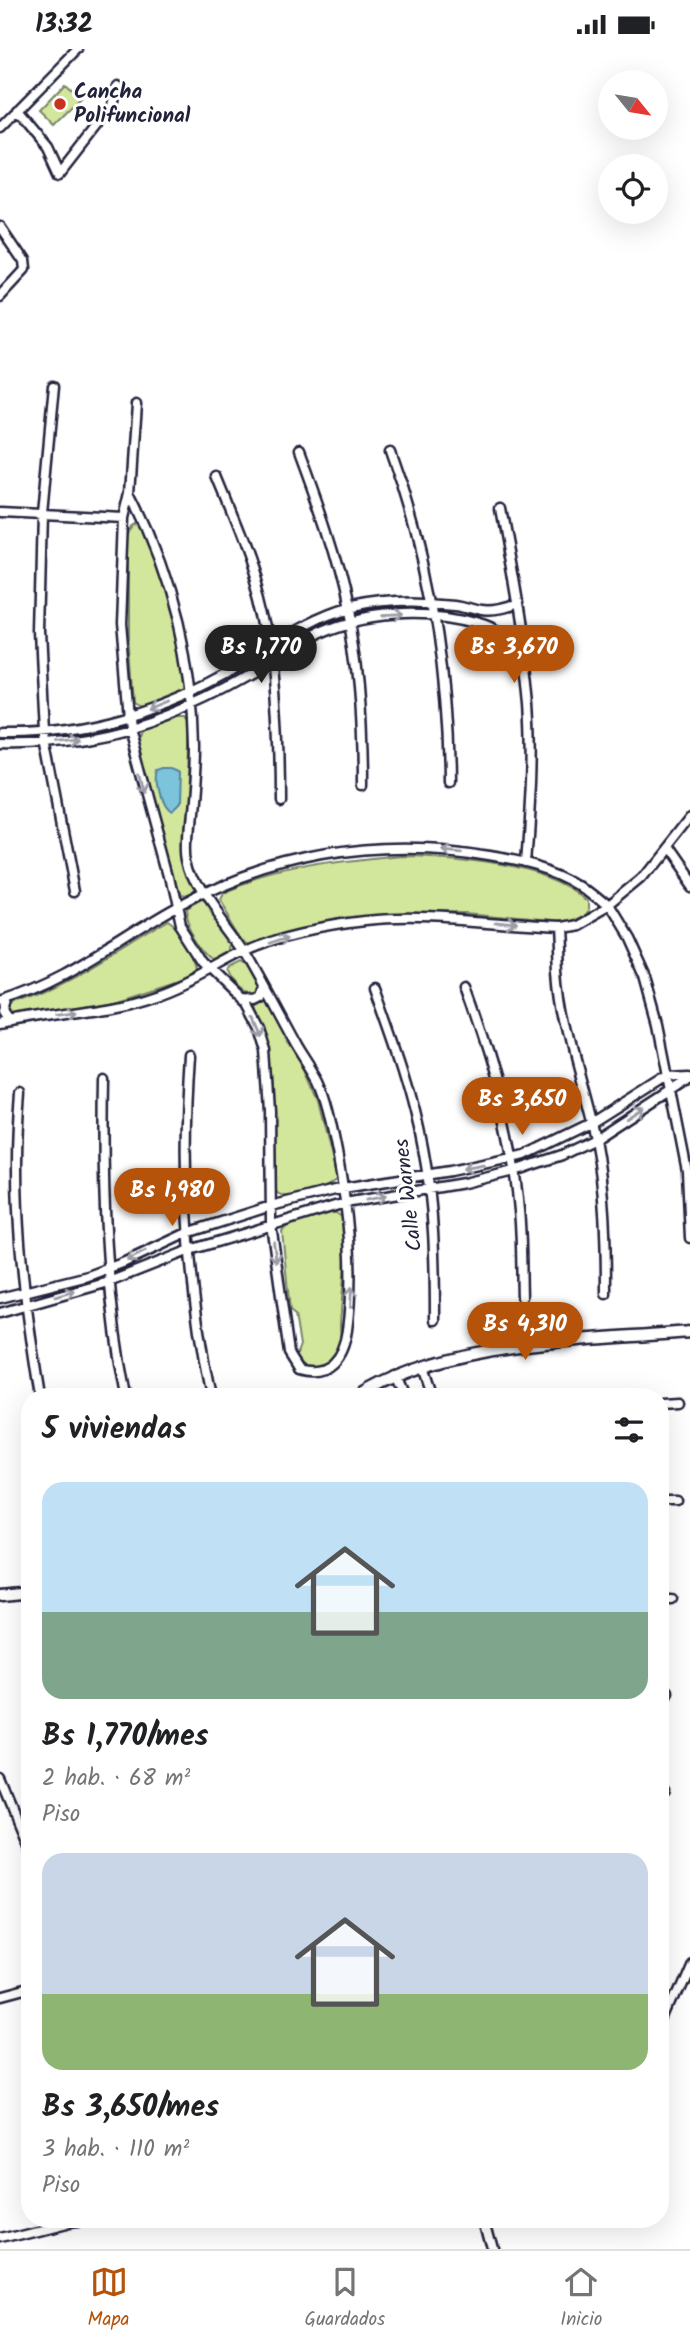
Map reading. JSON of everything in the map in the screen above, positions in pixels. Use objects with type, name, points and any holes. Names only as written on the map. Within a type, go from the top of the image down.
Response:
[{"type":"street","points":[[0,128],[78,49]]},
{"type":"street","points":[[17,110],[48,147],[60,173],[113,105],[118,86]]},
{"type":"street","points":[[0,227],[23,261],[24,270],[0,296]]},
{"type":"street","points":[[54,385],[42,513],[39,634],[44,731],[75,891]]},
{"type":"street","points":[[130,493],[151,533],[171,592],[191,690],[194,745],[189,856],[205,894],[244,951],[318,1081],[329,1112],[345,1203],[352,1268],[350,1307],[345,1344],[338,1359],[325,1369],[311,1372],[299,1369],[289,1353],[271,1224],[271,1111],[266,1051],[260,1028],[241,999],[203,962],[180,926],[129,728],[120,625],[124,518],[130,493],[136,403]]},
{"type":"street","points":[[390,450],[409,502],[435,616],[444,677],[448,783]]},
{"type":"street","points":[[299,452],[320,509],[348,609],[363,723],[363,785]]},
{"type":"street","points":[[218,477],[254,575],[268,629],[279,749],[279,799]]},
{"type":"street","points":[[500,508],[518,604],[530,705],[531,798],[526,863]]},
{"type":"street","points":[[0,512],[124,518]]},
{"type":"street","points":[[0,733],[44,731],[127,716],[191,690],[235,668],[307,624],[348,609],[388,601],[457,604],[482,610],[497,610],[518,604]]},
{"type":"street","points":[[0,744],[46,743],[129,728],[191,705],[242,680],[313,636],[350,622],[389,614],[435,616],[480,623],[524,649]]},
{"type":"street","points":[[0,1024],[129,1002],[178,986],[244,951],[302,932],[366,921],[431,919],[556,928],[572,925],[607,905],[641,877],[690,815]]},
{"type":"street","points":[[10,1022],[4,1013],[4,1001],[56,981],[176,908],[232,881],[286,864],[354,850],[405,847],[455,850],[526,863],[581,885],[607,905],[627,938],[645,978],[658,1025],[689,1172],[690,1238]]},
{"type":"street","points":[[665,850],[690,886]]},
{"type":"street","points":[[556,928],[562,998],[595,1139],[606,1231],[606,1294]]},
{"type":"street","points":[[241,999],[255,1000],[261,996],[264,987]]},
{"type":"street","points":[[464,987],[498,1094],[514,1171],[519,1211],[522,1297]]},
{"type":"street","name":"Calle Warnes","points":[[375,988],[410,1090],[424,1151],[435,1269],[435,1320]]},
{"type":"street","points":[[189,1055],[187,1233],[209,1388]]},
{"type":"street","points":[[0,1299],[88,1276],[187,1233],[271,1206],[343,1188],[511,1159],[591,1123],[667,1075],[690,1075]]},
{"type":"street","points":[[0,1313],[109,1282],[190,1250],[345,1203],[464,1183],[514,1171],[562,1155],[595,1139],[690,1075]]},
{"type":"street","points":[[104,1078],[107,1268],[125,1388]]},
{"type":"street","points":[[20,1093],[16,1189],[24,1292],[39,1388]]},
{"type":"street","points":[[374,1388],[395,1376],[478,1353],[529,1345],[690,1332]]},
{"type":"street","points":[[422,1367],[429,1388]]},
{"type":"street","points":[[395,1376],[400,1388]]},
{"type":"street","points":[[669,1402],[678,1402]]},
{"type":"street","points":[[669,1501],[675,1501]]},
{"type":"street","points":[[0,1595],[21,1592]]},
{"type":"street","points":[[0,1779],[21,1829]]},
{"type":"street","points":[[669,2011],[690,1962]]},
{"type":"street","points":[[0,1998],[21,1992]]},
{"type":"street","points":[[0,2239],[43,2228]]},
{"type":"street","points":[[486,2228],[492,2249]]},
{"type":"green space","name":"Cancha Polifuncional","points":[[65,83],[81,98],[54,125],[39,110]]},
{"type":"green space","points":[[137,524],[143,527],[170,606],[180,648],[185,688],[140,706],[133,702],[128,635],[128,540],[131,529]]},
{"type":"green space","points":[[185,718],[189,724],[184,854],[195,890],[187,897],[180,896],[178,891],[139,750],[138,737],[141,728]]},
{"type":"green space","points":[[401,856],[472,860],[525,870],[570,886],[586,898],[586,907],[581,914],[560,923],[467,914],[378,915],[314,924],[249,943],[242,938],[219,900],[222,893],[243,884],[287,872]]},
{"type":"green space","points":[[201,902],[223,922],[232,944],[232,950],[215,960],[196,938],[186,917],[185,911]]},
{"type":"green space","points":[[167,922],[181,936],[192,956],[197,968],[191,975],[114,1000],[14,1017],[9,1015],[8,1009],[12,1005],[53,989]]},
{"type":"green space","points":[[241,962],[251,970],[262,988],[256,996],[239,988],[227,972]]},
{"type":"green space","points":[[266,1000],[305,1070],[318,1100],[337,1179],[324,1188],[300,1196],[284,1196],[277,1193],[275,1187],[272,1065],[255,1007]]},
{"type":"green space","points":[[329,1213],[342,1217],[344,1231],[341,1341],[337,1351],[327,1361],[319,1365],[305,1366],[296,1356],[300,1345],[295,1315],[290,1311],[282,1231],[290,1224]]},
{"type":"water","points":[[164,768],[178,771],[177,806],[170,813],[163,806],[157,788],[158,770]]},
{"type":"place","name":"Cancha Polifuncional","points":[[60,104]]}]
